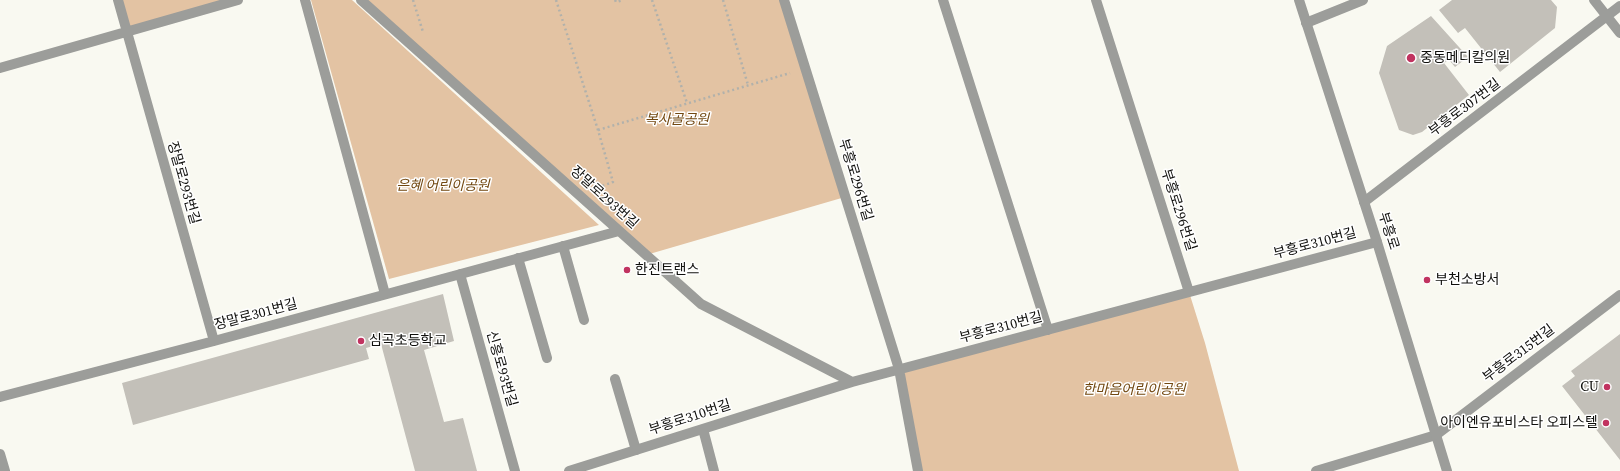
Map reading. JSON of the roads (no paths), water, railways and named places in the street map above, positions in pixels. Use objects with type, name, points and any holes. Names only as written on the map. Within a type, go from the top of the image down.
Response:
[{"type":"street","name":"장말로293번길","points":[[118,0],[125,32],[214,341]]},
{"type":"street","points":[[0,68],[238,0]]},
{"type":"street","points":[[305,0],[385,294]]},
{"type":"street","name":"장말로293번길","points":[[362,0],[700,304],[852,382]]},
{"type":"street","name":"부흥로296번길","points":[[784,0],[899,369],[918,471]]},
{"type":"street","points":[[943,0],[1048,330]]},
{"type":"street","name":"부흥로296번길","points":[[1096,0],[1190,292]]},
{"type":"street","name":"부흥로","points":[[1299,0],[1377,242],[1448,471]]},
{"type":"street","points":[[1306,22],[1363,0]]},
{"type":"street","points":[[1594,0],[1620,33]]},
{"type":"street","name":"부흥로307번길","points":[[1364,202],[1620,6]]},
{"type":"street","name":"장말로301번길","points":[[0,397],[619,232]]},
{"type":"street","name":"부흥로310번길","points":[[570,471],[852,382],[1377,242]]},
{"type":"street","points":[[563,246],[584,320]]},
{"type":"street","points":[[518,258],[547,358]]},
{"type":"street","name":"신흥로93번길","points":[[460,274],[515,471]]},
{"type":"street","name":"부흥로315번길","points":[[1436,435],[1620,295]]},
{"type":"street","name":"부흥로310번길","points":[[615,379],[636,450]]},
{"type":"street","points":[[703,429],[714,471]]},
{"type":"street","points":[[1316,471],[1436,435]]},
{"type":"street","points":[[0,454],[5,471]]},
{"type":"place","name":"중동메디칼의원","points":[[1411,58]]},
{"type":"place","name":"한진트랜스","points":[[627,270]]},
{"type":"place","name":"부천소방서","points":[[1427,280]]},
{"type":"place","name":"심곡초등학교","points":[[361,341]]},
{"type":"place","name":"CU","points":[[1607,387]]},
{"type":"place","name":"아이엔유포비스타 오피스텔","points":[[1606,423]]},
{"type":"park label","name":"복사골공원","points":[[677,120]]},
{"type":"park label","name":"은혜 어린이공원","points":[[443,186]]},
{"type":"park label","name":"한마음어린이공원","points":[[1134,390]]}]
